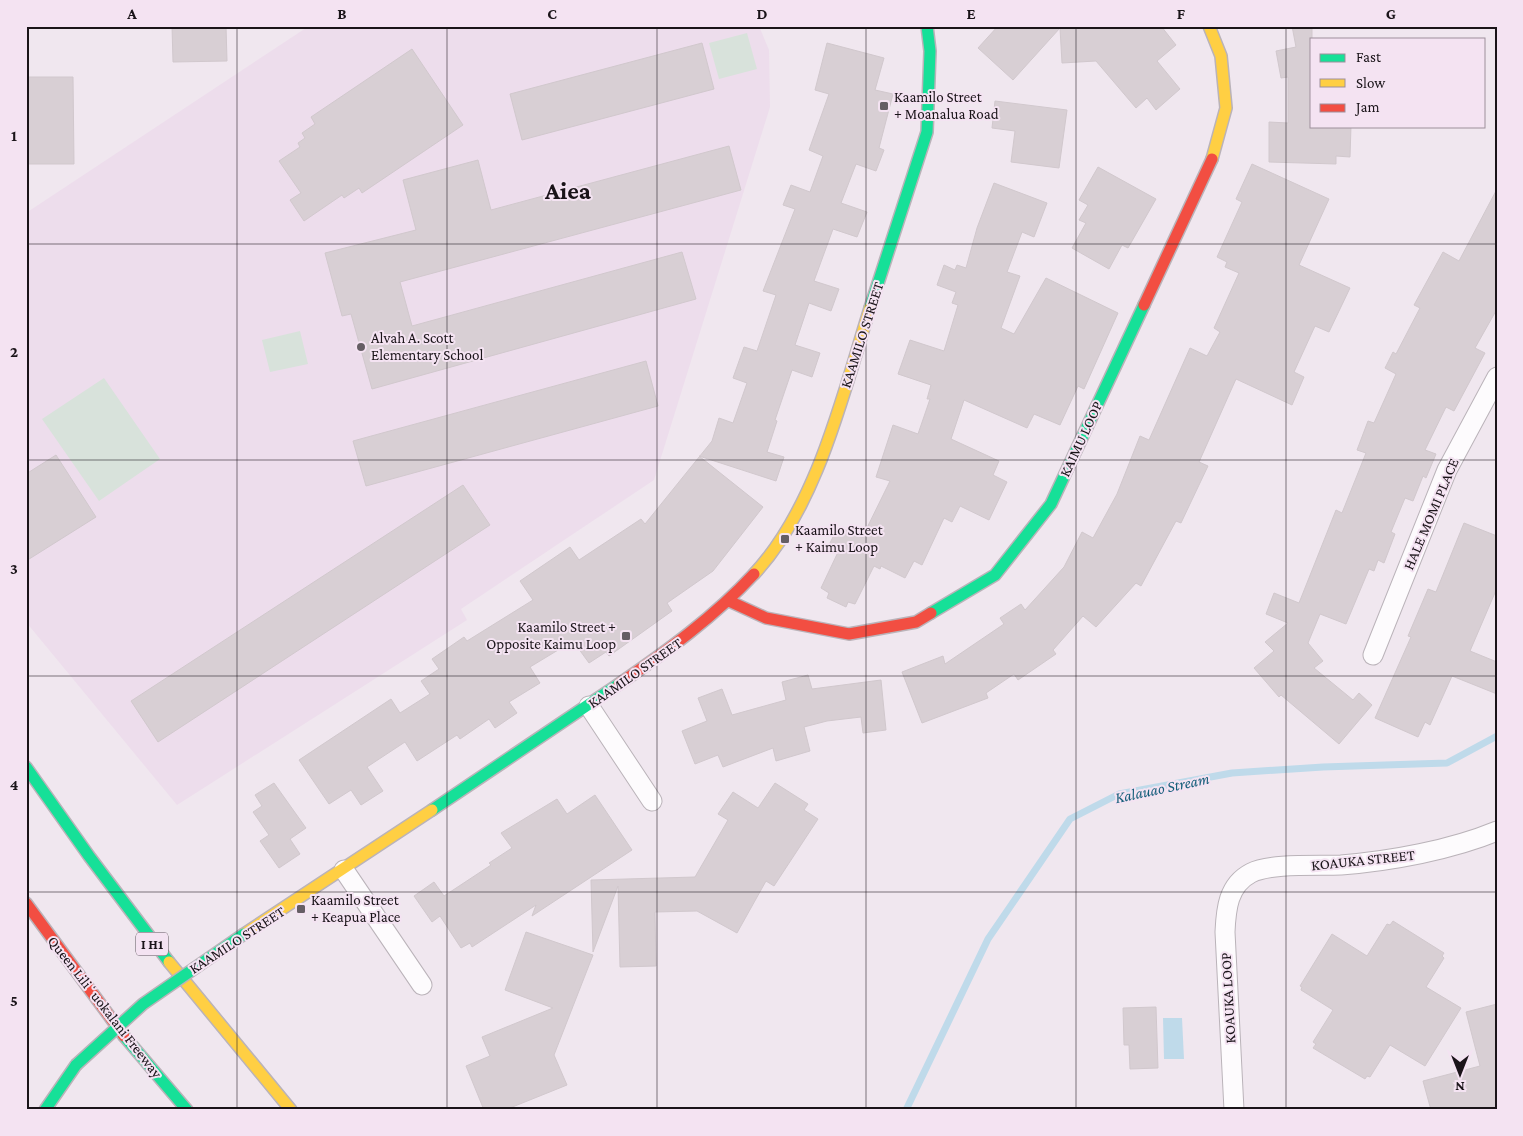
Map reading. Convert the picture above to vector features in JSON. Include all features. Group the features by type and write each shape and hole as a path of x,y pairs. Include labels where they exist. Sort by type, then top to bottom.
{"main road":[{"name":"KAAMILO STREET","path":"45,1110 76,1065 143,1004 244,934 344,870 668,651 729,601 762,566 793,519 820,464 927,132 930,51 927,26"},
{"name":"KAIMU LOOP","path":"729,601 766,618 849,634 916,622 995,574 1051,504 1214,154 1226,108 1221,56 1209,26"},
{"name":"I H1","path":"26,768 96,869 153,945 291,1110"},
{"name":"Queen Liliʻuokalani Freeway","path":"26,903 128,1042 187,1110"}],"street":[{"name":"HALE MOMI PLACE","path":"1373,655 1447,470 1497,377"},
{"path":"589,706 652,801"},
{"name":"KOAUKA STREET","path":"1233,888 1251,873 1276,867 1343,865 1421,854 1497,831"},
{"path":"344,870 422,985"},
{"name":"KOAUKA LOOP","path":"1233,888 1226,912 1225,932 1234,1110"}],"shaded area":[{"name":"Alvah A. Scott Elementary School","path":"309,26 759,26 769,50 770,107 654,480 461,609 467,620 177,805 26,622 26,213"},
{"path":"747,33 757,69 719,79 709,43"},
{"path":"300,331 308,364 270,372 262,340"},
{"path":"104,378 160,459 99,501 42,419"}],"water":[{"path":"1163,1018 1182,1018 1184,1059 1164,1059"}],"building":[{"path":"172,26 226,26 227,61 173,62"},
{"path":"998,26 1161,26 1176,45 1157,61 1180,89 1156,110 1147,98 1136,108 1096,61 1062,63 1060,28 1013,80 978,48"},
{"path":"1292,26 1312,26 1312,38 1310,38 1310,128 1351,128 1350,157 1336,156 1336,164 1269,162 1269,122 1288,123 1288,77 1281,78 1276,51 1296,47"},
{"path":"702,43 714,89 522,140 510,94"},
{"path":"827,43 884,58 875,90 893,94 879,148 884,150 876,171 856,164 841,203 867,212 857,237 833,229 814,281 839,289 831,311 809,303 795,345 820,353 812,377 792,370 775,420 777,421 767,452 784,457 776,481 700,456 712,441 719,418 733,423 747,383 733,378 744,347 757,351 776,295 763,291 795,209 783,205 791,185 810,192 823,156 809,150 829,94 815,90"},
{"path":"412,49 463,125 362,193 359,188 344,198 342,195 304,221 290,200 301,193 279,161 300,147 298,143 305,138 302,133 315,124 311,117"},
{"path":"26,77 73,77 74,164 26,164"},
{"path":"995,101 1067,110 1059,168 1011,162 1015,131 992,128"},
{"path":"729,146 741,190 400,282 412,326 682,252 696,299 372,389 351,314 342,316 325,253 416,230 403,180 478,160 491,210"},
{"path":"1252,164 1329,199 1299,265 1350,288 1329,332 1315,326 1294,372 1304,377 1292,405 1236,379 1199,462 1208,466 1181,523 1176,521 1141,586 1136,583 1096,627 1083,616 1053,650 1056,654 1018,680 1014,674 986,693 988,698 922,723 902,672 943,656 945,664 1004,624 1000,618 1021,604 1025,610 1064,567 1082,532 1093,538 1117,494 1140,436 1149,440 1190,348 1207,356 1220,332 1214,328 1239,273 1225,267 1227,262 1217,257 1242,202 1236,199"},
{"path":"1098,167 1156,199 1128,248 1122,245 1109,269 1072,248 1086,223 1079,220 1088,205 1079,200"},
{"path":"994,183 1047,203 1034,237 1022,232 1007,272 1020,276 1001,328 1014,334 1046,278 1118,313 1084,389 1078,386 1060,425 1034,414 1027,428 964,400 951,439 999,461 993,475 1007,482 989,520 960,506 952,522 944,518 922,565 914,561 905,578 881,566 880,569 874,566 855,604 848,602 846,607 827,598 829,593 821,588 839,550 829,545 837,529 843,532 844,529 862,538 890,481 876,477 893,425 918,434 930,399 927,399 931,385 898,374 910,340 944,351 958,305 952,303 956,292 937,285 944,265 955,270 957,265 966,268 977,228"},
{"path":"1497,189 1497,309 1475,348 1485,353 1454,411 1446,407 1425,450 1436,454 1426,478 1423,476 1413,501 1405,498 1391,532 1395,534 1384,563 1378,560 1374,571 1369,569 1346,624 1320,614 1308,643 1323,661 1314,668 1353,700 1359,693 1372,705 1339,744 1281,695 1279,697 1254,668 1274,651 1265,642 1288,623 1266,614 1274,593 1299,603 1336,510 1342,513 1366,453 1357,450 1368,421 1374,423 1396,374 1385,368 1393,352 1396,354 1420,308 1414,305 1443,252 1459,261"},
{"path":"646,361 658,406 366,486 353,441"},
{"path":"56,455 96,517 26,561 26,474"},
{"path":"700,456 763,507 713,571 667,603 672,611 609,656 606,652 589,663 573,641 530,667 540,683 509,702 517,713 495,728 489,719 460,739 457,735 417,761 405,742 367,767 383,791 361,805 351,790 329,804 299,760 391,699 400,713 430,694 421,681 439,669 432,659 464,637 467,641 533,600 520,581 570,547 579,560 641,519 645,524"},
{"path":"463,485 490,525 158,742 131,701"},
{"path":"1464,523 1497,536 1497,588 1470,651 1497,662 1497,694 1452,676 1430,725 1425,722 1418,737 1375,718 1411,637 1408,636 1428,589 1436,592"},
{"path":"808,675 812,689 881,680 886,730 863,733 861,717 827,721 804,727 810,751 776,761 773,748 723,767 718,755 695,764 682,731 707,721 698,698 722,689 732,715 786,700 782,682"},
{"path":"274,783 306,828 290,839 300,854 279,868 260,841 269,835 253,812 262,806 255,795"},
{"path":"775,783 808,804 804,810 818,819 774,886 766,881 737,933 697,911 655,912 656,966 620,967 618,886 593,952 591,880 695,877 728,820 718,814 733,792 758,808"},
{"path":"595,795 632,850 532,916 536,905 472,947 470,943 461,948 440,916 432,922 414,896 434,882 444,896 491,865 489,863 512,848 501,833 557,799 567,814"},
{"path":"1393,921 1444,953 1442,956 1444,958 1426,987 1461,1008 1425,1066 1390,1045 1370,1077 1367,1076 1365,1079 1313,1048 1316,1044 1313,1042 1333,1010 1301,990 1302,987 1300,986 1332,934 1367,956 1387,924 1390,925"},
{"path":"526,932 593,955 554,1055 567,1085 505,1110 484,1110 466,1066 490,1056 482,1037 553,1008 505,990"},
{"path":"1497,1004 1497,1110 1431,1110 1423,1081 1480,1066 1466,1012"},
{"path":"1156,1007 1158,1068 1130,1069 1129,1045 1124,1045 1123,1008"}],"waterway":[{"name":"Kalauao Stream","path":"906,1110 988,939 1070,819 1119,794 1232,773 1323,767 1447,763 1497,736"}],"traffic: fast":[{"path":"870,308 927,132 930,51 927,26"},
{"path":"931,613 995,575 1051,504 1144,305"},
{"path":"432,810 619,684"},
{"path":"26,767 89,856 169,962"},
{"path":"76,1065 143,1004 244,934"},
{"path":"124,1036 187,1110"},
{"path":"45,1110 76,1065"}],"traffic: slow":[{"path":"1209,26 1221,56 1226,108 1212,159"},
{"path":"754,574 776,547 795,516 811,483 826,448 870,308"},
{"path":"244,934 432,810"},
{"path":"169,962 291,1110"}],"traffic: jam":[{"path":"1144,305 1212,159"},
{"path":"619,684 690,633 723,605 754,574"},
{"path":"729,601 766,618 849,634 916,622 931,613"},
{"path":"26,903 124,1036"}],"place":[{"name":"Kaamilo Street + Moanalua Road","path":"884,106"},
{"name":"Alvah A. Scott Elementary School","path":"361,347"},
{"name":"Kaamilo Street + Kaimu Loop","path":"785,539"},
{"name":"Kaamilo Street + Opposite Kaimu Loop","path":"626,636"},
{"name":"Kaamilo Street + Keapua Place","path":"301,909"}],"district":[{"name":"Aiea","path":"568,190"}]}
